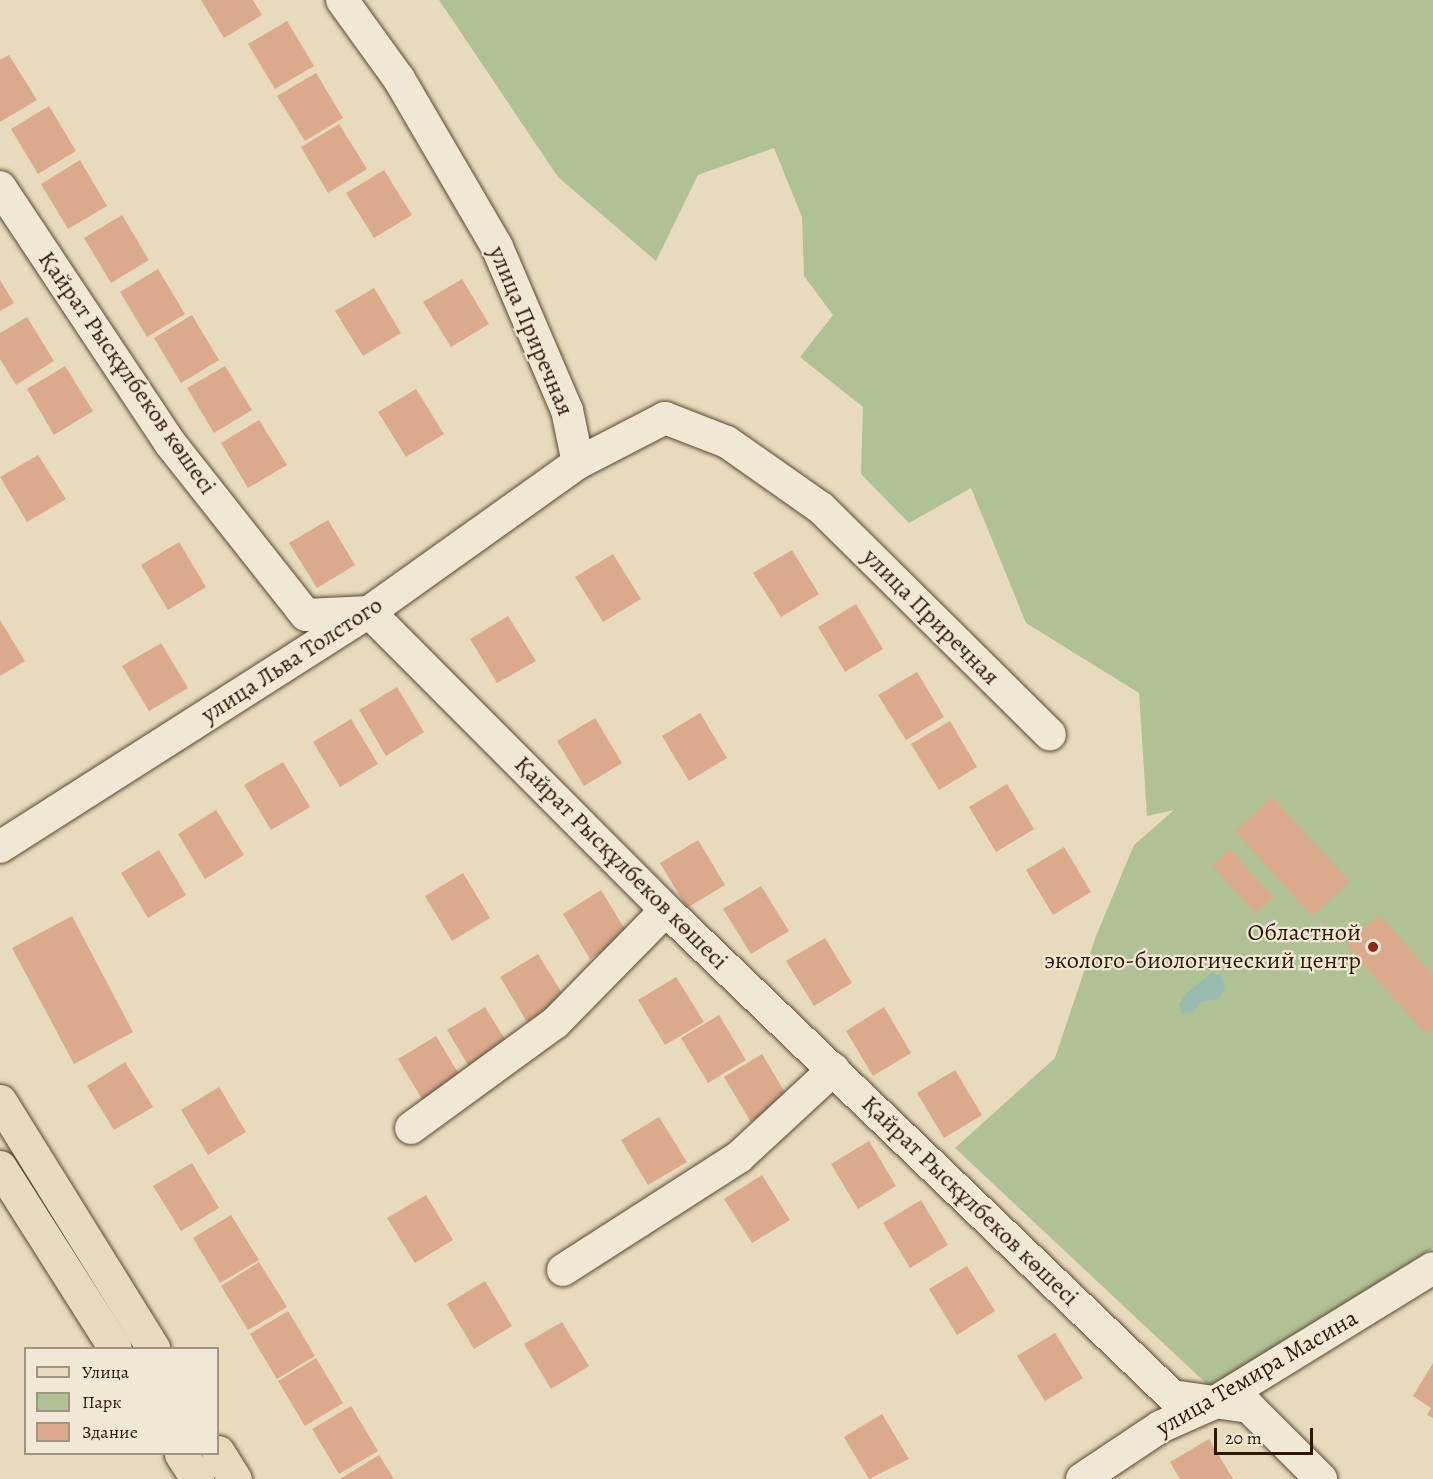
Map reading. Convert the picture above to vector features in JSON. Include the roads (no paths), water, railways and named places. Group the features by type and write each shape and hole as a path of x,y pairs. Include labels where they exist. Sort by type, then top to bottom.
{"main road":[{"path":"0,1101 152,1347"},
{"path":"0,1167 114,1347"},
{"path":"219,1454 235,1479"},
{"path":"182,1455 197,1479"}],"street":[{"name":"улица Приречная","path":"342,0 399,79 497,247 567,410 578,464 665,418 727,442 821,508 1050,735"},
{"name":"Қайрат Рысқұлбеков көшесі","path":"0,187 170,443 306,615 369,612 666,910 1172,1396 1212,1404 1249,1407 1321,1479"},
{"name":"улица Льва Толстого","path":"0,847 369,612 578,464"},
{"path":"411,1128 555,1023 666,910"},
{"path":"563,1270 739,1157 834,1069"},
{"name":"улица Темира Масина","path":"1082,1479 1160,1427 1212,1404 1433,1268"}],"water":[{"path":"1212,972 1221,976 1225,987 1219,999 1202,1001 1193,1012 1182,1014 1179,1004 1187,993"}],"place":[{"name":"Областной эколого-биологический центр","path":"1373,947"}]}
